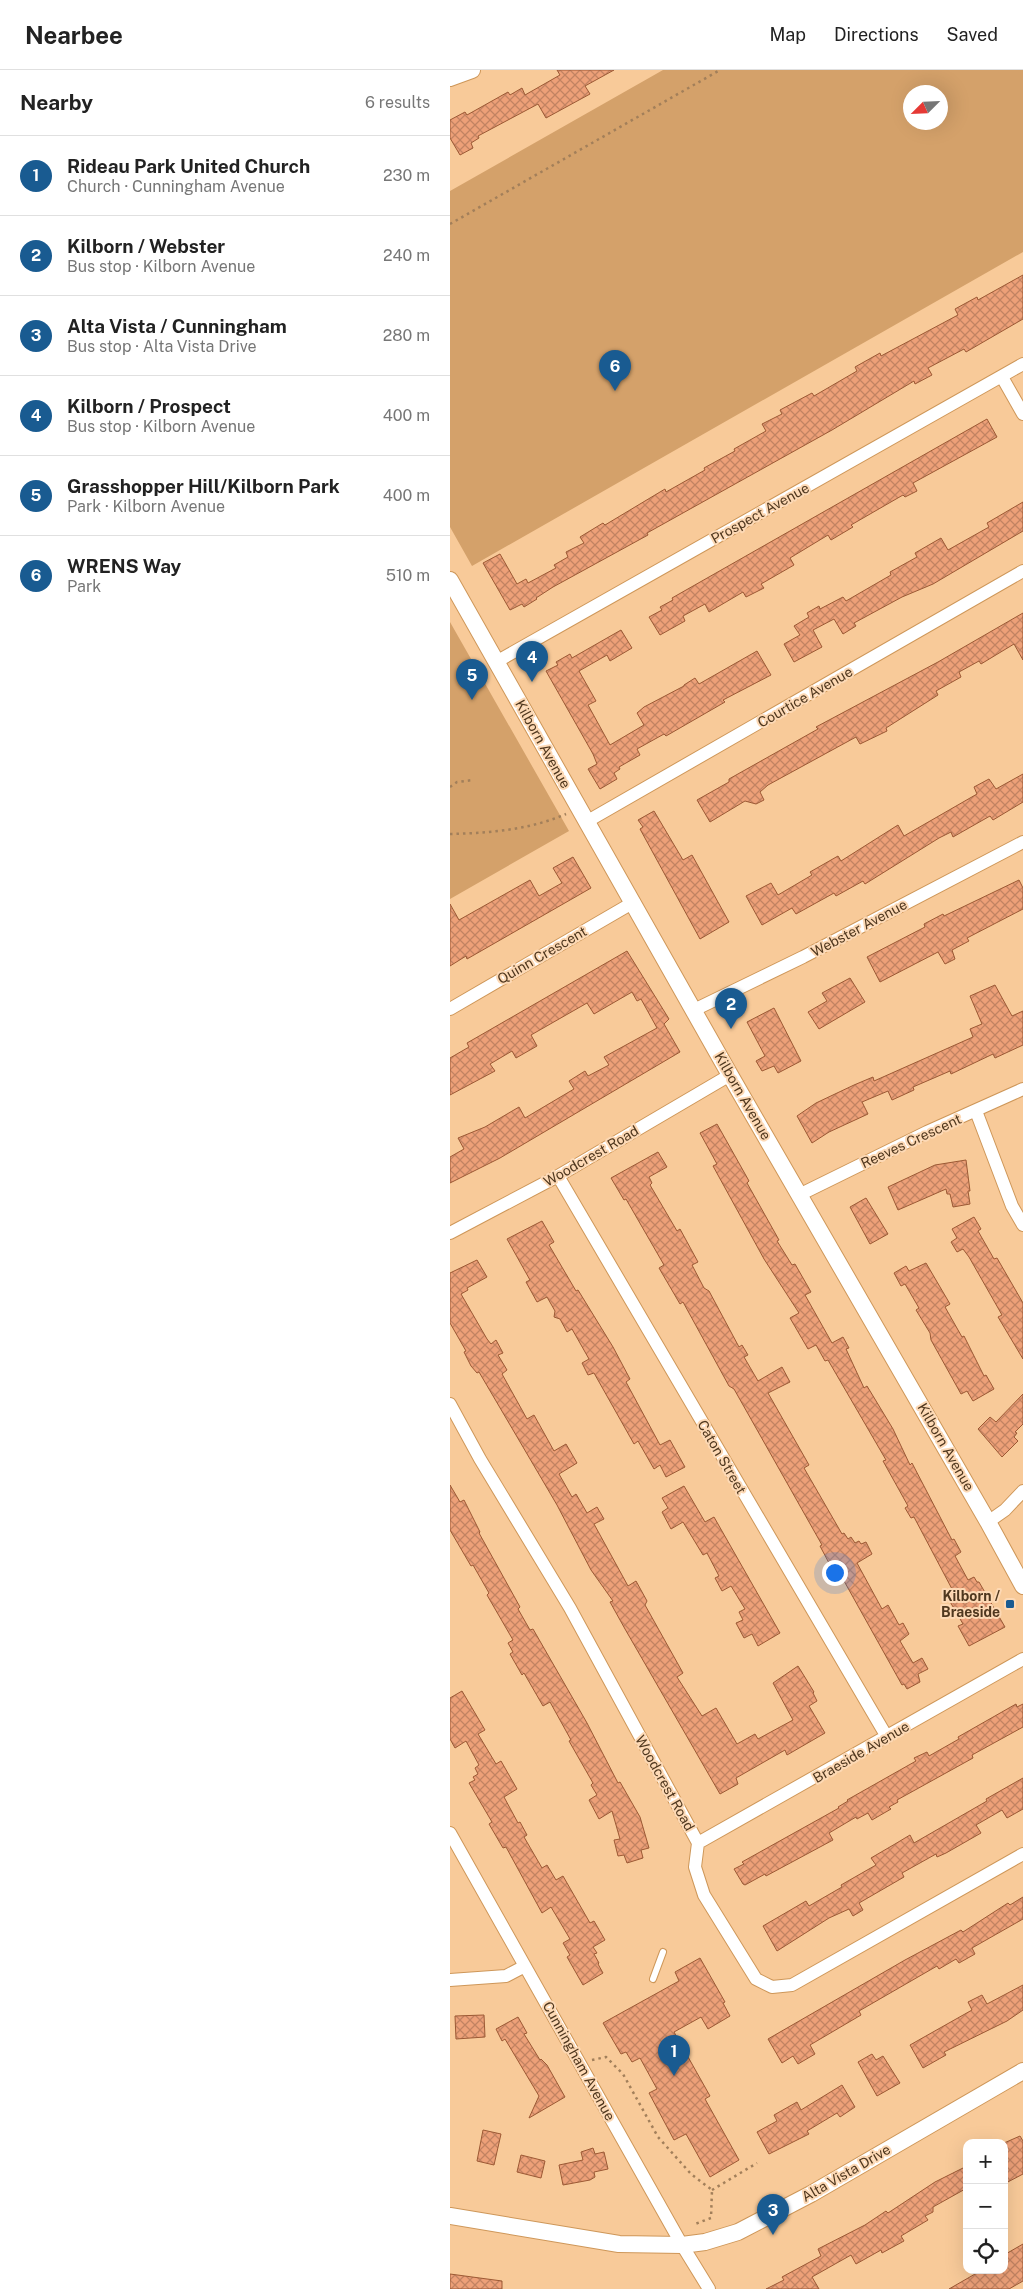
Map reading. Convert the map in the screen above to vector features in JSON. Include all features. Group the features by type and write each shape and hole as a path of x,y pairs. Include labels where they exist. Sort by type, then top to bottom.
{"street":[{"path":"450,78 472,70"},
{"name":"Prospect Avenue","path":"496,662 1023,364"},
{"path":"1002,377 1023,414"},
{"name":"Courtice Avenue","path":"582,815 1023,571"},
{"name":"Kilborn Avenue","path":"450,580 582,815 634,902 730,1075 801,1194 1023,1586"},
{"name":"Webster Avenue","path":"694,1010 803,957 1023,842"},
{"name":"Quinn Crescent","path":"450,1008 634,902"},
{"name":"Woodcrest Road","path":"450,1233 558,1176 730,1075"},
{"name":"Reeves Crescent","path":"801,1194 918,1136 1023,1089"},
{"path":"976,1111 1012,1206 1023,1225"},
{"name":"Caton Street","path":"558,1176 887,1737"},
{"name":"Woodcrest Road","path":"450,1404 480,1459 570,1608 698,1843 695,1867 704,1895 756,1979 772,1987 792,1985 1023,1854"},
{"path":"988,1522 1005,1510 1023,1491"},
{"name":"Braeside Avenue","path":"698,1843 1023,1659"},
{"name":"Cunningham Avenue","path":"450,1832 682,2245 709,2289"},
{"path":"450,1980 506,1976 525,1966"},
{"name":"Alta Vista Drive","path":"450,2216 620,2244 682,2245 705,2242 738,2232 811,2194 1023,2071"}],"lane":[{"path":"653,1979 663,1952"}],"path":[{"path":"450,224 720,70"},
{"path":"450,787 457,782 473,780"},
{"path":"450,834 487,833 533,826 582,815"},
{"path":"580,2062 606,2057 623,2074 658,2136 691,2174 712,2190"},
{"path":"712,2190 757,2163"},
{"path":"695,2224 711,2218 712,2190"}],"shaded area":[{"path":"663,70 1023,70 1023,252 472,566 450,527 450,191"},
{"path":"450,622 569,831 450,899"}],"building":[{"path":"557,70 614,70 585,86 590,94 546,118 538,104 478,136 479,138 471,143 473,148 460,155 450,138 450,120 465,112 467,115 508,92 510,95 522,88 525,95 560,75"},
{"path":"1023,275 1023,319 966,352 964,349 928,368 932,375 915,384 914,381 832,430 647,533 648,535 553,587 524,607 522,604 510,610 483,563 500,554 517,584 526,579 528,583 556,568 554,565 568,557 566,552 584,543 580,537 603,523 605,525 665,489 666,492 705,470 704,468 766,431 762,424 782,414 780,410 812,393 814,396 857,371 855,367 880,353 881,356 958,315 955,309 977,297 978,300"},
{"path":"987,419 997,437 913,483 917,491 905,497 903,495 851,525 853,527 831,540 828,535 790,558 794,565 761,584 764,588 746,597 743,592 709,612 705,604 683,616 685,621 660,635 649,617 662,610 660,607 673,600 672,598"},
{"path":"1023,502 1023,531 933,584 902,597 854,623 856,626 843,634 834,619 813,630 822,647 794,662 784,644 800,635 794,626 809,617 807,613 819,606 820,609 843,597 846,601 891,575 890,572 917,557 915,553 941,538 948,550 989,527 987,523"},
{"path":"1023,613 1023,660 1014,644 981,664 979,661 959,672 961,677 936,691 938,695 886,728 887,731 860,744 856,737 768,785 760,792 764,800 756,804 745,801 710,822 697,800 729,782 729,779 818,729 816,727 938,662"},
{"path":"621,630 632,648 610,661 607,655 579,671 596,701 588,705 610,745 644,725 637,713 644,707 684,686 695,678 699,684 757,651 771,675 723,700 725,702 666,736 664,734 637,749 640,755 619,767 620,769 614,773 617,779 600,789 588,769 597,764 593,754 546,671 558,665 556,662 570,654 572,658"},
{"path":"1023,774 1023,802 993,820 990,816 953,837 951,832 939,838 865,884 863,881 836,896 834,893 796,914 792,908 762,925 746,896 771,883 778,895 812,875 810,872 838,856 841,861 898,825 904,836 977,794 974,787 989,779 996,789"},
{"path":"654,811 683,860 692,855 729,922 700,939 640,829 643,827 638,820"},
{"path":"573,857 591,888 467,959 466,956 450,966 450,904 459,920 530,880 539,896 562,883 553,868"},
{"path":"1019,880 1023,888 1023,909 967,938 969,941 952,950 955,959 945,964 938,952 880,982 867,957 925,927 924,924 943,914 944,916"},
{"path":"627,951 669,1019 664,1024 680,1052 500,1158 450,1183 450,1157 464,1149 458,1138 485,1127 519,1107 525,1118 574,1089 569,1081 585,1071 588,1076 609,1065 604,1057 657,1028 641,999 637,1001 632,992 594,1014 587,1003 531,1035 537,1046 516,1058 512,1051 490,1064 495,1071 450,1095 450,1058 469,1047 467,1043"},
{"path":"850,978 865,1002 819,1029 808,1012 827,1001 822,993"},
{"path":"995,985 1012,1016 1023,1011 1023,1045 995,1058 993,1054 951,1074 950,1071 913,1087 914,1090 892,1100 888,1091 862,1102 868,1114 829,1132 812,1143 797,1116 816,1103 854,1085 873,1077 874,1081 973,1037 970,1029 982,1024 970,996"},
{"path":"774,1008 801,1061 778,1073 774,1066 762,1071 756,1061 765,1056 747,1022"},
{"path":"717,1124 749,1181 747,1183 779,1240 777,1241 792,1265 795,1264 811,1292 805,1295 832,1343 843,1337 849,1348 846,1349 864,1388 867,1386 893,1429 910,1465 912,1463 952,1540 954,1539 961,1552 955,1556 968,1580 974,1577 979,1582 1005,1627 969,1646 958,1626 963,1624 945,1593 952,1589 914,1517 911,1518 905,1508 908,1506 883,1461 886,1460 828,1360 825,1361 816,1345 808,1349 790,1318 799,1313 764,1259 713,1166 717,1164 700,1133"},
{"path":"658,1152 667,1167 649,1177 652,1183 650,1185 677,1231 680,1229 698,1262 692,1265 704,1288 709,1291 739,1347 742,1345 748,1355 744,1357 758,1381 782,1367 790,1382 768,1393 809,1465 804,1468 842,1534 844,1533 848,1539 851,1537 855,1543 859,1541 861,1544 866,1542 872,1554 857,1563 882,1609 888,1605 899,1625 903,1623 909,1634 900,1641 913,1663 922,1658 928,1669 918,1674 920,1682 907,1689 904,1684 902,1685 834,1563 830,1565 820,1546 822,1545 734,1389 729,1386 683,1302 680,1304 659,1268 664,1265 626,1199 624,1200 611,1178"},
{"path":"966,1160 970,1204 953,1207 950,1194 947,1194 946,1189 898,1210 888,1187 935,1165"},
{"path":"866,1198 888,1234 870,1244 850,1207"},
{"path":"974,1217 981,1229 978,1231 994,1259 997,1258 1023,1303 1023,1359 998,1317 1002,1315 969,1257 963,1249 957,1252 951,1242 957,1238 952,1229"},
{"path":"542,1221 554,1242 549,1245 576,1291 578,1290 613,1347 630,1379 626,1382 660,1445 670,1440 685,1467 666,1477 660,1465 654,1469 638,1441 634,1444 594,1373 588,1375 582,1363 589,1359 572,1329 567,1332 560,1319 554,1317 555,1311 547,1297 537,1302 526,1282 530,1280 507,1239"},
{"path":"477,1260 487,1277 467,1288 468,1290 461,1294 487,1339 491,1344 496,1340 503,1353 498,1355 507,1370 502,1374 527,1419 534,1415 554,1451 566,1444 577,1463 559,1474 572,1497 576,1494 587,1513 597,1507 604,1519 594,1524 628,1586 636,1581 647,1601 645,1605 683,1673 677,1677 702,1716 716,1708 737,1744 755,1734 758,1739 793,1720 773,1683 798,1666 814,1692 817,1701 809,1706 825,1733 787,1755 785,1750 736,1778 738,1784 720,1794 610,1602 613,1601 591,1570 557,1505 479,1372 477,1373 471,1366 464,1352 466,1351 450,1323 450,1273"},
{"path":"926,1263 950,1304 945,1307 962,1337 964,1336 984,1376 986,1375 994,1389 973,1401 967,1391 961,1394 916,1310 919,1308 905,1284 901,1286 894,1273 906,1266 909,1271"},
{"path":"1023,1394 1023,1424 1015,1432 1017,1433 1014,1437 1018,1441 1002,1457 978,1429 990,1417 996,1422"},
{"path":"450,1485 460,1502 464,1500 479,1533 520,1607 518,1609 530,1630 533,1629 587,1723 618,1783 620,1782 640,1817 649,1848 641,1850 643,1858 627,1863 624,1855 618,1856 614,1840 620,1839 612,1811 599,1819 589,1800 597,1795 591,1785 593,1783 569,1741 571,1740 550,1702 543,1706 524,1673 522,1675 510,1654 513,1652 508,1643 513,1640 487,1595 489,1593 473,1565 471,1566 450,1530"},
{"path":"684,1486 705,1522 714,1517 780,1633 758,1646 752,1634 744,1638 736,1623 743,1620 739,1612 745,1609 731,1586 722,1591 715,1578 719,1576 707,1553 703,1555 683,1522 671,1529 662,1512 668,1508 662,1498"},
{"path":"462,1691 485,1730 478,1734 496,1764 501,1761 517,1789 504,1797 527,1835 524,1837 542,1868 547,1865 556,1880 563,1876 590,1923 594,1921 605,1940 593,1947 597,1953 594,1954 603,1973 583,1985 567,1957 570,1955 563,1943 570,1939 551,1907 542,1913 506,1847 503,1848 489,1824 492,1822 469,1783 475,1780 473,1777 478,1774 475,1768 479,1765 466,1741 455,1748 450,1739 450,1698"},
{"path":"1016,1704 1017,1707 1023,1704 1023,1727 972,1755 973,1758 897,1800 898,1802 889,1807 891,1809 872,1820 868,1813 857,1819 856,1817 829,1833 833,1840 766,1876 765,1874 745,1885 743,1884 734,1869 744,1864 742,1862 839,1808 847,1800 916,1761 914,1758 927,1752 929,1756"},
{"path":"1023,1778 1023,1809 1007,1818 1002,1810 976,1825 981,1833 946,1853 937,1857 936,1854 902,1873 904,1877 859,1903 863,1910 853,1916 849,1909 829,1918 777,1951 763,1926 806,1901 809,1906 842,1887 841,1885 876,1865 871,1858 910,1835 914,1843"},
{"path":"1023,1897 1023,1919 972,1948 975,1954 959,1963 956,1959 939,1969 937,1966 859,2011 861,2015 810,2045 815,2054 798,2064 793,2056 782,2063 768,2039 905,1960 961,1930 963,1932 1008,1903 1010,1905"},
{"path":"700,1958 725,2002 723,2003 730,2016 708,2029 701,2017 674,2032 710,2096 705,2099 739,2160 710,2177 686,2134 674,2140 649,2093 657,2089 640,2058 632,2062 626,2052 621,2054 603,2023 679,1981 675,1972"},
{"path":"1023,1985 1023,2010 1007,2021 944,2052 946,2055 923,2068 910,2045 972,2010 968,2002 982,1995 987,2004"},
{"path":"484,2015 485,2037 456,2039 455,2016"},
{"path":"518,2017 527,2033 524,2034 540,2060 547,2065 565,2097 529,2118 539,2096 505,2039 502,2041 496,2029"},
{"path":"872,2054 876,2060 883,2056 900,2083 877,2096 858,2062"},
{"path":"842,2085 855,2107 840,2117 837,2113 807,2131 809,2134 769,2154 757,2132 777,2121 774,2115 797,2102 801,2110"},
{"path":"483,2130 501,2134 494,2165 477,2161"},
{"path":"1020,2136 1023,2141 1023,2174 1008,2182 1008,2141"},
{"path":"593,2148 595,2154 604,2152 608,2169 594,2172 595,2177 590,2180 563,2185 559,2165 583,2160 581,2152"},
{"path":"521,2155 545,2161 541,2178 517,2172"},
{"path":"963,2168 963,2190 933,2207 933,2212 925,2216 928,2220 901,2236 904,2241 882,2253 881,2250 856,2264 851,2255 812,2277 819,2289 766,2289 784,2280 782,2277 821,2256 818,2249 865,2225 886,2211 888,2213 935,2182"},
{"path":"1023,2244 1023,2281 1009,2289 949,2289 975,2274 1008,2274 1008,2253"},
{"path":"450,2274 502,2281 502,2289 450,2289"}],"place":[{"name":"WRENS Way","path":"615,391"},
{"name":"Kilborn / Prospect","path":"532,682"},
{"name":"Grasshopper Hill/Kilborn Park","path":"472,700"},
{"name":"Kilborn / Webster","path":"731,1029"},
{"name":"Kilborn / Braeside","path":"1010,1604"},
{"name":"Rideau Park United Church","path":"674,2076"},
{"name":"Alta Vista / Cunningham","path":"773,2235"}]}
